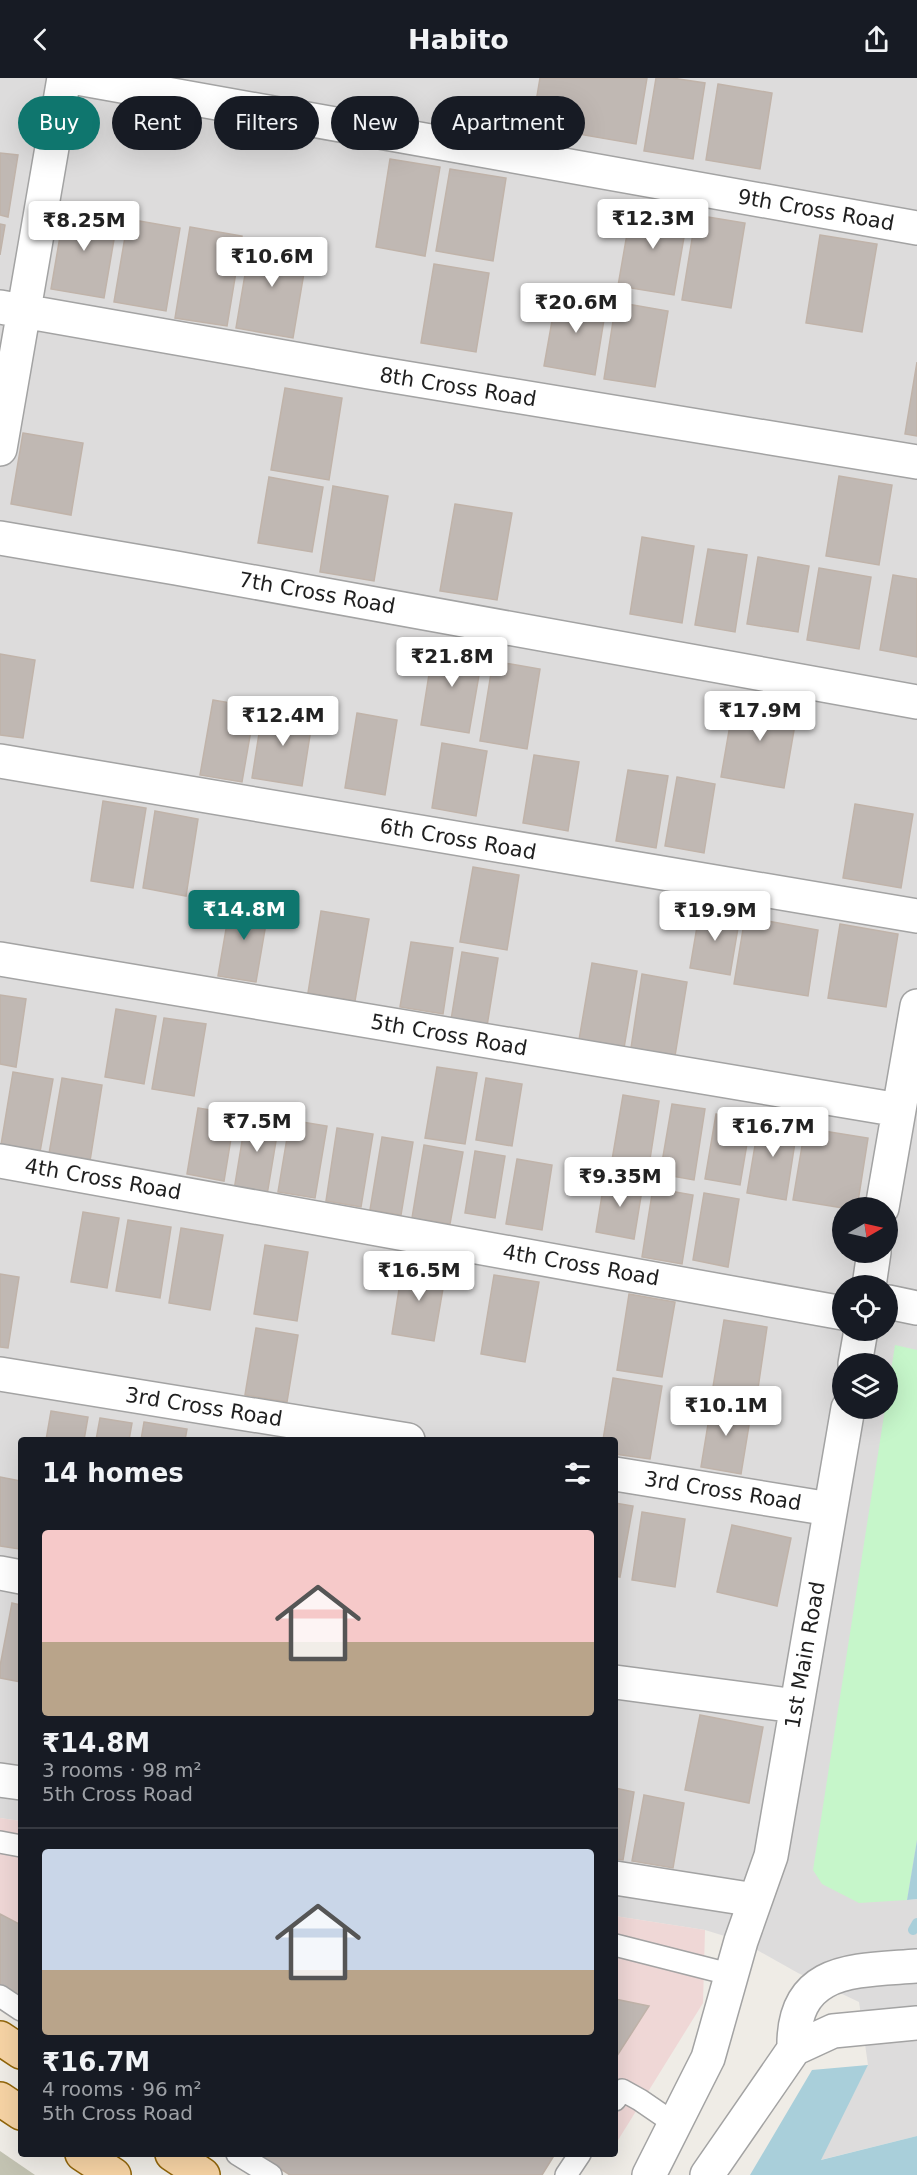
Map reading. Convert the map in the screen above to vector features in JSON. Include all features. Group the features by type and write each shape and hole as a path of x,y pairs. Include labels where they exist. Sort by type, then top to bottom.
{"main road":[{"path":"0,2038 18,2050"},
{"path":"0,2099 18,2111"},
{"path":"87,2157 114,2175"},
{"path":"176,2157 203,2175"}],"street":[{"path":"0,449 12,310 64,78"},
{"name":"9th Cross Road","path":"77,78 917,228"},
{"name":"8th Cross Road","path":"12,310 369,372 917,462"},
{"name":"7th Cross Road","path":"0,538 917,702"},
{"name":"6th Cross Road","path":"0,761 917,916"},
{"name":"5th Cross Road","path":"0,959 899,1110"},
{"path":"884,1197 917,1006"},
{"name":"4th Cross Road","path":"0,1161 832,1311"},
{"path":"898,1304 917,1308"},
{"name":"3rd Cross Road","path":"0,1374 389,1437"},
{"name":"1st Main Road","path":"649,2175 708,2058 755,1900 771,1856 846,1419"},
{"name":"3rd Cross Road","path":"618,1474 830,1509"},
{"path":"0,1573 18,1576"},
{"path":"618,1682 796,1707"},
{"path":"0,1780 18,1783"},
{"path":"618,1878 755,1900"},
{"path":"794,2049 794,2032 798,2015 805,2000 817,1986 832,1977 849,1972 917,1966"},
{"path":"707,2175 794,2049 834,2031 917,2023"}],"lane":[{"path":"0,1842 18,1845"},
{"path":"618,1946 733,1975"},
{"path":"0,1996 18,2008"},
{"path":"618,2096 622,2090 675,2124"},
{"path":"242,2157 271,2175"},
{"path":"566,2175 578,2157"}],"shaded area":[{"path":"0,78 917,78 917,1840 907,1900 917,1899 917,2136 820,2160 868,2065 859,2002 798,1973 741,1941 705,1930 618,1916 618,1437 18,1437 18,1821 0,1818"},
{"path":"0,1818 18,1821 18,2018 0,2006"},
{"path":"618,1916 705,1930 703,2003 618,2140"},
{"path":"0,2151 35,2175 0,2175"}],"green space":[{"path":"895,1345 917,1350 917,1840 907,1900 859,1903 822,1884 813,1870 883,1419 898,1419 898,1353 894,1353"}],"water":[{"path":"917,1840 917,1899 907,1900"},
{"path":"868,2065 821,2160 917,2136 917,2175 750,2175 812,2070"}],"building":[{"path":"540,78 647,78 636,144 585,135 585,96 537,96"},
{"path":"656,78 705,83 693,159 644,151"},
{"path":"718,84 772,93 760,169 706,160"},
{"path":"0,153 18,155 8,217 0,215"},
{"path":"390,159 440,167 425,256 376,247"},
{"path":"450,169 506,178 493,261 436,251"},
{"path":"632,205 688,214 674,295 618,286"},
{"path":"65,207 118,216 104,298 51,289"},
{"path":"696,215 745,223 731,308 682,300"},
{"path":"128,219 180,228 166,311 114,302"},
{"path":"0,224 5,225 0,255"},
{"path":"190,227 242,236 227,326 175,318"},
{"path":"820,235 877,244 862,332 806,323"},
{"path":"251,239 308,249 293,338 236,328"},
{"path":"434,264 489,273 476,352 421,343"},
{"path":"557,293 607,301 595,375 544,366"},
{"path":"616,302 668,311 655,387 604,379"},
{"path":"917,362 917,436 905,434"},
{"path":"285,388 342,398 329,480 271,470"},
{"path":"23,433 83,443 71,515 11,504"},
{"path":"839,476 892,485 879,565 826,556"},
{"path":"269,477 323,487 312,552 258,543"},
{"path":"333,486 388,496 374,581 320,572"},
{"path":"455,504 512,513 497,600 440,591"},
{"path":"642,537 694,546 682,623 630,614"},
{"path":"708,549 747,555 735,632 695,625"},
{"path":"758,557 809,566 798,632 747,624"},
{"path":"819,568 871,577 859,649 807,640"},
{"path":"893,575 917,579 917,657 880,650"},
{"path":"434,643 483,652 469,733 421,725"},
{"path":"0,654 35,660 23,738 0,735"},
{"path":"493,661 540,669 527,749 480,741"},
{"path":"735,696 798,707 784,788 721,777"},
{"path":"213,700 255,707 242,782 200,775"},
{"path":"263,708 313,716 302,786 252,778"},
{"path":"357,713 397,720 385,795 345,788"},
{"path":"442,743 487,751 476,816 432,808"},
{"path":"534,755 579,762 568,831 523,823"},
{"path":"628,770 668,776 656,848 616,841"},
{"path":"677,777 715,784 704,853 665,846"},
{"path":"103,801 146,808 133,888 91,881"},
{"path":"855,804 913,814 901,888 843,878"},
{"path":"155,811 198,819 186,896 143,888"},
{"path":"473,867 519,875 507,950 460,942"},
{"path":"231,900 269,906 256,982 218,976"},
{"path":"700,909 740,916 730,975 690,968"},
{"path":"321,911 369,919 355,1001 308,993"},
{"path":"745,917 818,930 808,996 734,984"},
{"path":"840,924 898,934 886,1007 828,998"},
{"path":"411,942 453,948 443,1014 400,1007"},
{"path":"462,952 498,958 487,1026 451,1020"},
{"path":"592,963 637,971 624,1048 579,1040"},
{"path":"642,974 687,982 674,1062 630,1055"},
{"path":"0,995 26,999 16,1067 0,1064"},
{"path":"116,1009 156,1016 144,1084 105,1077"},
{"path":"164,1018 206,1024 194,1096 152,1089"},
{"path":"437,1067 477,1073 465,1144 425,1138"},
{"path":"13,1072 53,1079 40,1152 1,1145"},
{"path":"62,1078 102,1085 90,1161 49,1154"},
{"path":"486,1078 522,1084 512,1146 476,1140"},
{"path":"623,1095 659,1101 648,1172 611,1166"},
{"path":"672,1104 705,1109 694,1180 660,1174"},
{"path":"198,1108 235,1114 224,1181 187,1174"},
{"path":"247,1111 280,1117 267,1195 234,1190"},
{"path":"716,1114 751,1120 740,1185 705,1179"},
{"path":"760,1116 798,1123 786,1200 747,1193"},
{"path":"290,1120 327,1126 315,1198 278,1192"},
{"path":"337,1128 373,1134 361,1207 326,1201"},
{"path":"805,1128 868,1138 859,1197 832,1197 832,1206 793,1200"},
{"path":"382,1137 413,1142 401,1215 370,1210"},
{"path":"424,1145 463,1152 450,1224 412,1218"},
{"path":"475,1151 505,1156 495,1218 465,1213"},
{"path":"517,1159 552,1165 542,1230 506,1224"},
{"path":"605,1177 643,1184 634,1239 596,1232"},
{"path":"653,1188 693,1195 682,1264 642,1257"},
{"path":"704,1193 739,1199 728,1267 693,1260"},
{"path":"83,1212 119,1218 107,1288 71,1282"},
{"path":"128,1220 171,1227 160,1298 116,1291"},
{"path":"181,1228 223,1235 210,1310 169,1303"},
{"path":"265,1245 308,1252 297,1321 254,1314"},
{"path":"403,1264 446,1271 434,1341 392,1334"},
{"path":"0,1274 19,1277 8,1348 0,1347"},
{"path":"494,1275 539,1282 525,1362 481,1354"},
{"path":"629,1294 675,1302 662,1377 617,1370"},
{"path":"724,1320 767,1327 757,1395 713,1387"},
{"path":"256,1328 298,1335 287,1402 245,1395"},
{"path":"613,1378 662,1386 650,1459 618,1454 618,1437 603,1437"},
{"path":"712,1400 752,1407 741,1474 701,1467"},
{"path":"51,1411 88,1417 85,1437 47,1437"},
{"path":"100,1418 132,1423 130,1437 97,1437"},
{"path":"144,1422 187,1429 186,1437 142,1437"},
{"path":"0,1477 18,1480 18,1549 0,1546"},
{"path":"618,1504 633,1506 620,1577 618,1577"},
{"path":"642,1512 685,1519 675,1587 632,1580"},
{"path":"732,1525 791,1538 777,1606 717,1592"},
{"path":"12,1603 18,1604 18,1681 0,1678 0,1666"},
{"path":"700,1715 763,1727 749,1803 685,1790"},
{"path":"618,1789 634,1792 623,1860 618,1859"},
{"path":"644,1795 684,1803 673,1868 632,1861"},
{"path":"0,1914 18,1923 18,1999 0,1987"},
{"path":"618,2000 649,2006 618,2054"},
{"path":"262,2157 553,2157 542,2175 290,2175"}],"waterway":[{"path":"913,1930 917,1923"}]}
